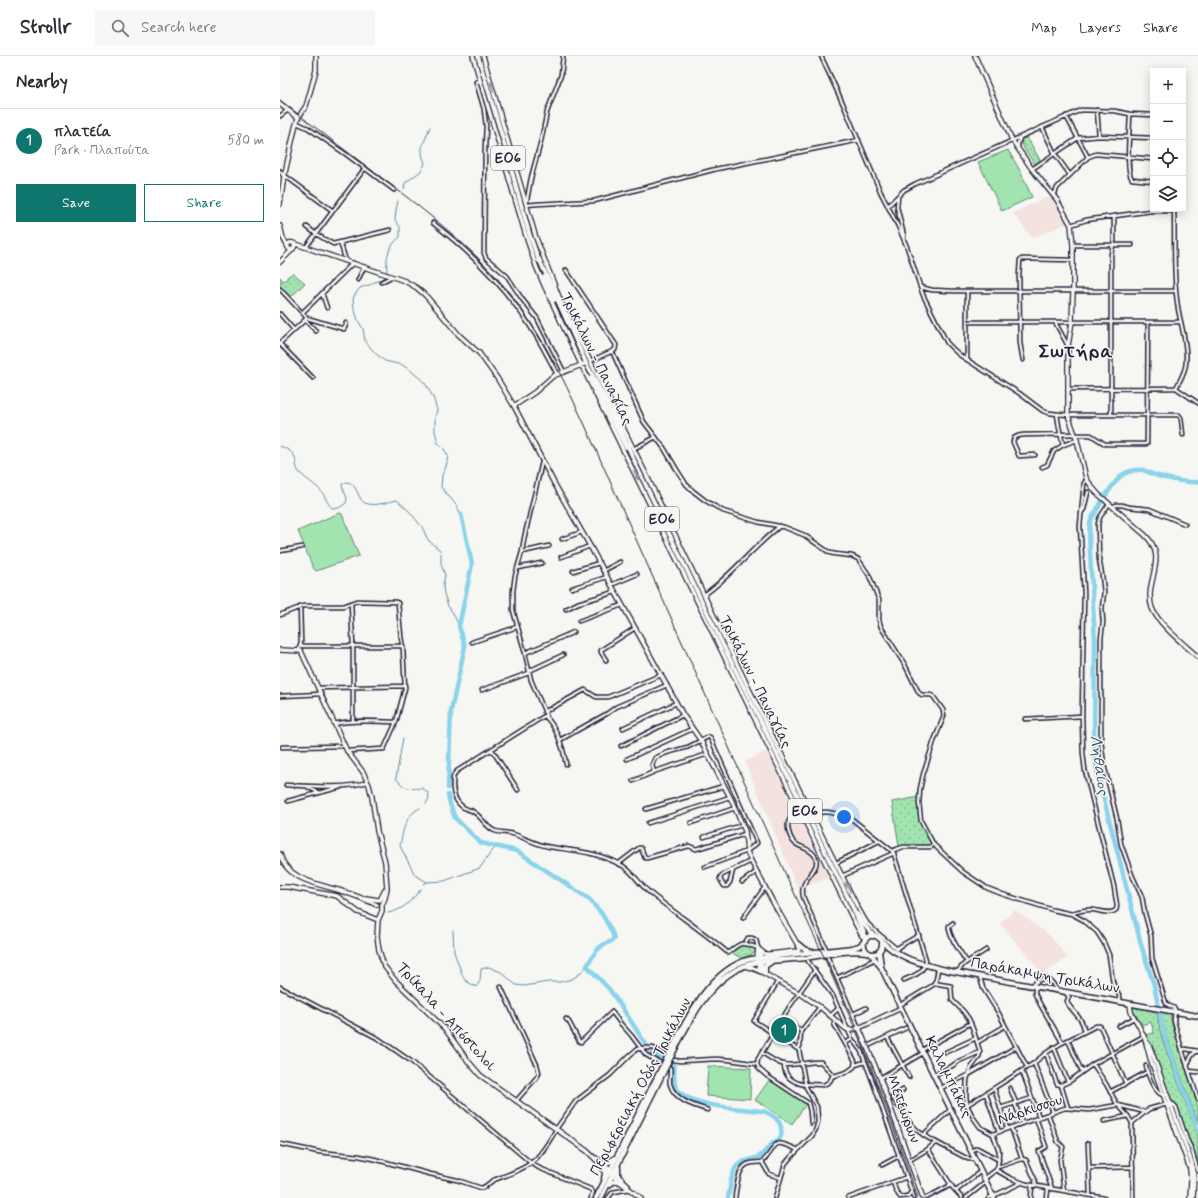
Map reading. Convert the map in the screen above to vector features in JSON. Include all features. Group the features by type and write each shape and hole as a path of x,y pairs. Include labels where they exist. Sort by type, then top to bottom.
{"main road":[{"name":"Τρικάλων - Παναγίας","path":"478,56 530,236 549,288 622,441 637,467 687,570 702,596 748,691 758,716 852,906 862,929 864,940"},
{"path":"684,575 687,570"},
{"path":"694,596 702,596"},
{"path":"758,716 760,711"},
{"name":"Τρικάλων - Παναγίας","path":"852,906 874,936"},
{"path":"864,940 869,936 874,936"},
{"name":"ΕΟ6","path":"874,936 879,938 882,942"},
{"name":"Περιφερειακή Οδός Τρικάλων","path":"596,1198 601,1195 689,1015 711,985 737,964 758,957 815,953 856,947 862,944 864,940"},
{"name":"ΕΟ6","path":"864,940 864,948 869,953 876,954 880,951"},
{"path":"880,951 882,942"},
{"name":"Παράκαμψη Τρικάλων","path":"882,942 894,950 923,964 938,969 1198,1016"},
{"path":"798,944 806,950 815,953"},
{"name":"Παράκαμψη Τρικάλων","path":"880,951 884,949 894,950"},
{"name":"Καλαμπάκας","path":"880,951 881,967"},
{"name":"Περιφερειακή Οδός Τρικάλων","path":"758,957 772,962 845,952 869,953"},
{"name":"Καλαμπάκας","path":"869,953 881,967 992,1197"},
{"name":"Περιφερειακή Οδός Τρικάλων","path":"672,1052 691,1017 708,994 734,971 745,966 758,957"},
{"path":"766,974 765,967 772,962"},
{"path":"745,966 760,971"},
{"path":"601,1195 605,1176 603,1165 620,1156"},
{"path":"618,1176 620,1156"},
{"path":"601,1195 612,1182 619,1181"}],"street":[{"path":"280,204 284,176 297,120 306,106 311,90 316,70 316,56"},
{"path":"474,56 526,236 544,285 633,449 702,596 731,572 764,539 780,526"},
{"path":"482,56 536,238 586,363 694,596 864,940"},
{"path":"526,205 547,112 561,75 563,56"},
{"path":"821,56 904,239 923,295 949,345 957,353 1049,414 1179,415 1181,418 1183,435"},
{"path":"975,56 1012,140 1032,169 1054,196 1071,225 1073,245 1073,291 1072,322 1068,346 1068,415 1087,480 1098,494 1145,535 1152,543 1156,551 1155,570 1150,593 1150,602 1153,611 1163,624 1198,657"},
{"path":"481,80 476,82 484,109 486,126 484,253 486,258 511,281 519,295 537,318 564,372"},
{"path":"280,104 297,120 394,190"},
{"path":"280,116 288,110"},
{"path":"888,206 904,190 915,184 1081,110 1115,111 1130,114 1150,115"},
{"path":"1097,110 1099,136"},
{"path":"1130,114 1128,157 1130,176 1132,179 1150,181"},
{"path":"1066,116 1088,157"},
{"path":"1042,127 1055,154 1070,175"},
{"path":"1019,150 1018,143 1021,136"},
{"path":"1032,169 1078,138 1099,136 1150,138"},
{"path":"526,205 594,201 716,169 859,140"},
{"path":"1054,196 1057,188 1088,157 1096,154 1150,159"},
{"path":"305,247 365,168"},
{"path":"280,171 284,176 333,212"},
{"path":"1047,187 1053,189 1057,188"},
{"path":"899,195 897,207 904,239"},
{"path":"1071,225 1086,220 1151,212"},
{"path":"1173,212 1175,254 1174,271 1180,322 1184,336 1186,362 1185,368 1176,388"},
{"path":"1111,414 1111,291 1114,216"},
{"path":"433,223 476,261 510,299 534,332 557,374"},
{"path":"280,227 281,233 289,244 305,247 412,284 426,296 459,334 484,359 514,406 542,462 683,715 708,754 735,808 746,834 747,850 756,872 798,944 799,949 796,952 767,954 758,957"},
{"path":"307,227 333,244 390,230"},
{"path":"340,242 346,261"},
{"path":"280,262 289,252 289,244"},
{"path":"288,248 289,244"},
{"path":"287,254 289,244"},
{"path":"1073,245 1132,245"},
{"path":"1023,360 1020,346 1019,322 1020,262 1022,259 1072,260"},
{"path":"303,312 352,263"},
{"path":"358,280 364,267"},
{"path":"514,406 557,374 586,363 616,348 615,342 566,270"},
{"path":"381,282 392,276"},
{"path":"920,287 932,290 967,291 1176,291"},
{"path":"280,289 303,312 306,319 316,331"},
{"path":"923,295 927,291 932,290"},
{"path":"966,359 967,291"},
{"path":"322,293 327,308"},
{"path":"280,314 294,330"},
{"path":"306,319 344,329 346,323"},
{"path":"306,319 280,344 312,378"},
{"path":"967,322 1180,322"},
{"path":"1055,322 1068,346"},
{"path":"1035,455 1019,456 1013,442 1014,438 1022,435 1091,435 1105,444 1146,444 1148,441 1148,322"},
{"path":"612,351 644,422 664,448 689,487 706,501 723,511 758,522 780,526 800,533 830,553 852,556 858,559 869,576 879,598 879,620 883,631 905,665 919,693 922,695 933,696 943,710 944,716 926,766 920,792 920,818 934,844 963,872 987,888 1052,910 1072,914 1083,920 1102,938 1109,955 1113,983 1120,997 1120,1002"},
{"path":"1067,389 1176,388 1198,403"},
{"path":"1057,414 1063,445"},
{"path":"633,449 656,437"},
{"path":"1042,467 1047,465 1054,451 1063,445 1076,440"},
{"path":"542,462 517,568 512,599 513,610 529,672 545,716 560,740 566,764"},
{"path":"1072,914 1075,912 1092,909 1102,912 1114,912 1117,906 1114,887 1085,770 1083,753 1082,716 1084,593 1080,513 1084,482 1087,480"},
{"path":"1083,493 1093,489"},
{"path":"1080,513 1084,509 1088,492"},
{"path":"1109,504 1100,517 1098,524 1099,559 1104,590 1101,638 1102,755 1117,819 1121,844 1142,900 1144,914 1151,936 1152,958 1166,1003 1175,1008 1174,1024 1182,1053 1198,1098"},
{"path":"1113,507 1122,505 1149,509 1184,524"},
{"path":"562,539 582,532"},
{"path":"522,552 549,546"},
{"path":"561,557 590,546"},
{"path":"280,551 302,547"},
{"path":"517,568 542,562"},
{"path":"603,571 620,562"},
{"path":"573,571 599,563"},
{"path":"611,585 637,574"},
{"path":"572,588 607,577"},
{"path":"566,609 578,603 615,592"},
{"path":"280,615 300,607 307,606 343,606 357,601 398,603 405,686 396,722 384,749 347,751"},
{"path":"351,603 353,646 353,722"},
{"path":"579,621 622,605"},
{"path":"300,607 300,648"},
{"path":"472,642 517,627"},
{"path":"606,660 601,650 635,628"},
{"path":"525,653 574,632"},
{"path":"280,650 353,646 402,646"},
{"name":"Τρίκαλα - Απόστολοι","path":"300,648 344,746 368,782 372,797 377,830 385,862 386,894 381,902 383,907 378,920 377,936 382,963 390,974 445,1029 476,1071 486,1080 592,1156 619,1181 631,1189"},
{"path":"482,690 529,672 563,655"},
{"path":"544,712 585,690 596,697 608,697 661,674"},
{"path":"560,740 616,707 667,685"},
{"path":"318,688 405,686"},
{"path":"748,691 760,711 812,814 865,923 894,950 919,935"},
{"path":"280,696 321,694"},
{"path":"624,728 676,702"},
{"path":"621,746 683,715"},
{"path":"545,716 455,773 453,778 453,792 456,800 466,809 472,810 478,815 489,828 496,831 515,834 538,844 550,847 595,854 618,864 632,872 651,894 728,953 738,945 745,943 748,938 756,940 760,971 799,992 820,1007 845,1029 849,1030 859,1028 901,1007 934,983 938,969"},
{"path":"1026,719 1082,716"},
{"path":"334,724 340,722 396,722"},
{"path":"627,759 692,729"},
{"path":"654,772 652,765 655,758 666,753 688,747 709,737 710,738 757,842 754,846 747,850 705,867"},
{"path":"282,747 344,746"},
{"path":"492,750 518,790"},
{"path":"633,781 654,772 708,754"},
{"path":"286,785 346,786 368,782"},
{"path":"646,810 732,785"},
{"path":"306,786 320,793"},
{"path":"288,801 346,786"},
{"path":"648,823 730,798"},
{"path":"690,823 735,808"},
{"path":"812,814 827,812 848,816 894,852 925,956 921,972 904,980"},
{"path":"802,814 793,816 790,819 788,822 789,830 794,843 812,852 815,856 817,864 803,885 802,895 827,951"},
{"path":"704,837 742,825"},
{"path":"618,864 639,848 641,848 645,858 647,858 689,846 694,849 698,849 746,834"},
{"path":"836,863 879,841"},
{"path":"931,847 934,844"},
{"path":"842,876 894,852 901,847 936,847"},
{"path":"280,854 284,864 301,878 377,905 380,909 380,915"},
{"path":"733,870 730,883 724,886 720,881 720,877 724,874 751,861"},
{"path":"742,882 756,872"},
{"path":"280,887 288,887 337,896 358,912 378,920"},
{"path":"742,918 765,887"},
{"path":"359,898 381,902"},
{"path":"377,905 377,902 381,902"},
{"path":"954,923 949,926 948,929 955,944 967,962"},
{"path":"745,943 758,957 762,969 766,974"},
{"path":"957,973 967,962 986,950"},
{"path":"828,958 859,1028"},
{"path":"837,978 875,959"},
{"path":"808,961 831,993 852,1039 859,1047 900,1156 914,1198"},
{"path":"811,1123 811,1114 808,1103 765,1074 757,1064 758,1059 782,1019 815,970"},
{"path":"980,977 983,988 997,1009 1028,1067"},
{"path":"1058,991 1051,981 1045,979 1040,979 1033,986 1040,1004 1062,1042"},
{"path":"778,981 754,1021 798,1049"},
{"path":"934,983 951,986 953,1001 966,1014 978,1042 980,1052 979,1057 972,1066 968,1075 966,1088 967,1105 971,1114 980,1126 993,1134 999,1150 997,1168"},
{"path":"280,987 379,1039 439,1084 466,1109 531,1163 539,1168 590,1189 593,1192 591,1198"},
{"path":"502,987 539,1073 537,1078 516,1101"},
{"path":"1066,992 1069,997 1067,1001 1068,1004 1083,1024 1085,1028 1084,1032"},
{"path":"1130,1004 1130,1010 1144,1037 1190,1169 1192,1180 1190,1198"},
{"path":"775,1198 785,1164 814,1132 818,1121 817,1107 805,1084 798,1049 800,1046 801,1031 820,1007"},
{"path":"830,1016 839,1008"},
{"path":"853,1014 866,1008"},
{"path":"566,1019 570,1022 579,1041 581,1042 612,1012 646,1055 670,1068 670,1083 678,1096 698,1107 708,1110"},
{"path":"1119,1026 1135,1018"},
{"path":"782,1019 801,1031"},
{"path":"835,1020 834,1024 854,1057 855,1065"},
{"path":"880,1078 890,1074 922,1051 971,1024"},
{"path":"785,1040 794,1026"},
{"path":"978,1042 1005,1026"},
{"path":"967,1105 1022,1071 1062,1042 1096,1026 1100,1026 1126,1084"},
{"name":"Μετεώρων","path":"859,1028 880,1078 922,1198"},
{"path":"870,1046 906,1028"},
{"path":"887,1037 909,1077"},
{"path":"1061,1085 1112,1053 1144,1037"},
{"path":"946,1052 976,1038"},
{"path":"846,1044 852,1039"},
{"path":"1068,1040 1082,1072"},
{"path":"940,1089 968,1075 1016,1047"},
{"path":"1054,1047 1068,1082"},
{"path":"280,1144 319,1152 370,1158 484,1188 493,1180 512,1173 531,1163 537,1157 572,1106 608,1076 634,1051 641,1048 653,1048 677,1061 729,1060 757,1064"},
{"path":"1182,1050 1198,1051"},
{"path":"1187,1067 1195,1052 1198,1051"},
{"path":"934,1075 952,1066 958,1061 980,1052"},
{"path":"762,1053 784,1064 821,1062 833,1075 838,1076 852,1069 855,1065 865,1062"},
{"path":"1046,1053 1057,1084 1061,1085 1068,1108"},
{"path":"1034,1063 1052,1112"},
{"path":"784,1064 785,1073 788,1078 794,1082 823,1086 830,1081 833,1075"},
{"path":"1093,1064 1118,1105 1132,1123 1133,1198"},
{"path":"1146,1066 1154,1088 1165,1095"},
{"path":"1022,1071 1032,1098 1046,1148 1039,1151 1052,1189"},
{"path":"1189,1071 1198,1072"},
{"path":"1110,1092 1147,1072"},
{"path":"994,1088 1007,1128"},
{"path":"1010,1088 1022,1123"},
{"path":"888,1101 903,1090"},
{"path":"986,1094 999,1132"},
{"path":"893,1098 911,1125 923,1136 968,1159 974,1159"},
{"path":"1000,1108 1032,1098"},
{"path":"1132,1123 1149,1109 1168,1104"},
{"path":"1168,1104 1191,1148 1198,1170"},
{"name":"Νάρκισσου","path":"993,1134 1052,1112 1068,1108 1089,1110 1118,1105 1145,1112"},
{"path":"923,1136 950,1110"},
{"path":"1048,1114 1058,1142 1063,1147 1060,1160 1064,1191"},
{"path":"1104,1121 1128,1116"},
{"path":"1011,1127 1022,1159 1026,1160 1035,1180 1036,1186"},
{"path":"1186,1141 1194,1173 1193,1198"},
{"path":"909,1161 936,1142"},
{"path":"1088,1143 1090,1195"},
{"path":"735,1198 738,1181 746,1164 762,1162 774,1146 779,1144 784,1144 798,1150"},
{"path":"970,1151 977,1148 999,1160"},
{"path":"928,1149 962,1198"},
{"path":"882,1165 900,1156"},
{"path":"966,1198 997,1168 1022,1159"},
{"path":"762,1162 769,1174 781,1178"},
{"path":"1090,1168 1133,1167"},
{"path":"997,1168 1008,1176 1032,1185 1104,1198"},
{"path":"956,1191 980,1171"},
{"name":"Τρίκαλα - Απόστολοι","path":"611,1172 618,1176 641,1198"},
{"path":"848,1198 907,1177"},
{"path":"893,1182 900,1198 908,1196 912,1191"},
{"path":"992,1197 1022,1182"},
{"path":"926,1198 951,1184"},
{"path":"1031,1198 1032,1185"},
{"path":"1047,1198 1048,1188"},
{"path":"608,1198 613,1192 631,1189"},
{"path":"1074,1193 1074,1198"}],"shaded area":[{"path":"1050,196 1068,223 1032,238 1013,213"},
{"path":"766,751 829,878 798,889 745,762"},
{"path":"1015,910 1049,935 1068,957 1043,974 1000,923"}],"green space":[{"path":"1027,137 1040,160 1035,164 1026,152 1020,140"},
{"path":"1008,150 1032,197 1002,211 978,162"},
{"path":"293,273 305,283 290,298 280,287 280,277 283,281"},
{"path":"339,513 342,514 359,556 316,571 313,568 298,531"},
{"path":"919,797 920,821 931,841 931,844 928,846 899,846 892,802"},
{"path":"742,944 756,951 751,955 741,958 730,952"},
{"path":"1134,1007 1157,1012 1163,1041 1198,1136 1198,1169 1177,1108 1175,1103 1171,1102 1152,1048 1156,1051 1145,1035 1154,1033 1151,1022 1141,1025 1133,1012 1132,1009"},
{"path":"1161,1012 1171,1014 1171,1020 1198,1107 1198,1124 1166,1035"},
{"path":"708,1066 751,1068 750,1099 706,1096"},
{"path":"770,1079 806,1104 792,1124 755,1100"}],"waterway":[{"path":"404,189 405,183 421,171 425,164 422,154 422,147 430,127"},
{"path":"387,273 388,253 392,245 400,237 400,227 395,220 398,201"},
{"path":"385,277 360,288 354,296 354,308 363,329 365,341 375,353 385,361 402,365 409,369 425,383 433,397 437,410 435,418 435,431 438,443 448,456 446,467 442,475 441,487 456,505 461,514"},
{"path":"280,446 289,450 293,454 299,472 320,490 332,508 339,508 346,503 347,498 342,486 343,483 348,482 354,486 360,498 365,503 377,504 397,500 409,511 422,527 428,540 440,550 441,564 445,575 443,585 444,594 448,606 459,626"},
{"name":"Ληθαίος","path":"1198,482 1171,479 1154,475 1143,470 1136,470 1126,473 1120,477 1107,493 1092,518 1089,534 1095,641 1094,749 1098,776 1142,948 1154,985 1165,1038 1198,1131"},
{"path":"448,788 451,711 465,646 459,626 472,564 461,514"},
{"path":"403,738 396,778 405,787 422,788 428,793 429,798 426,804"},
{"path":"448,795 455,818 481,843 517,851 589,899 602,914 612,932 614,939 600,947 587,966 609,989 647,1046"},
{"path":"420,808 408,819 400,846 415,875 427,882"},
{"path":"424,884 427,882 444,881 480,868 497,846"},
{"path":"388,913 394,912 403,907 421,889"},
{"path":"453,931 454,952 463,977 466,981 476,987 480,981 481,969 489,967 501,972 516,985 524,986 548,982 560,982 572,979 587,966"},
{"path":"651,1053 674,1066 674,1080 676,1088 682,1094 691,1099 716,1106 763,1111 774,1117 780,1124 781,1136 779,1139 760,1156 742,1162 738,1165 732,1176 728,1198"}],"railway":[{"path":"280,100 410,199 479,258 516,301 548,351 584,423 823,955 863,1047 887,1109 918,1198"}],"place":[{"name":"πλατεία","path":"784,1030"}],"district":[{"name":"Σωτήρα","path":"1076,351"}]}
